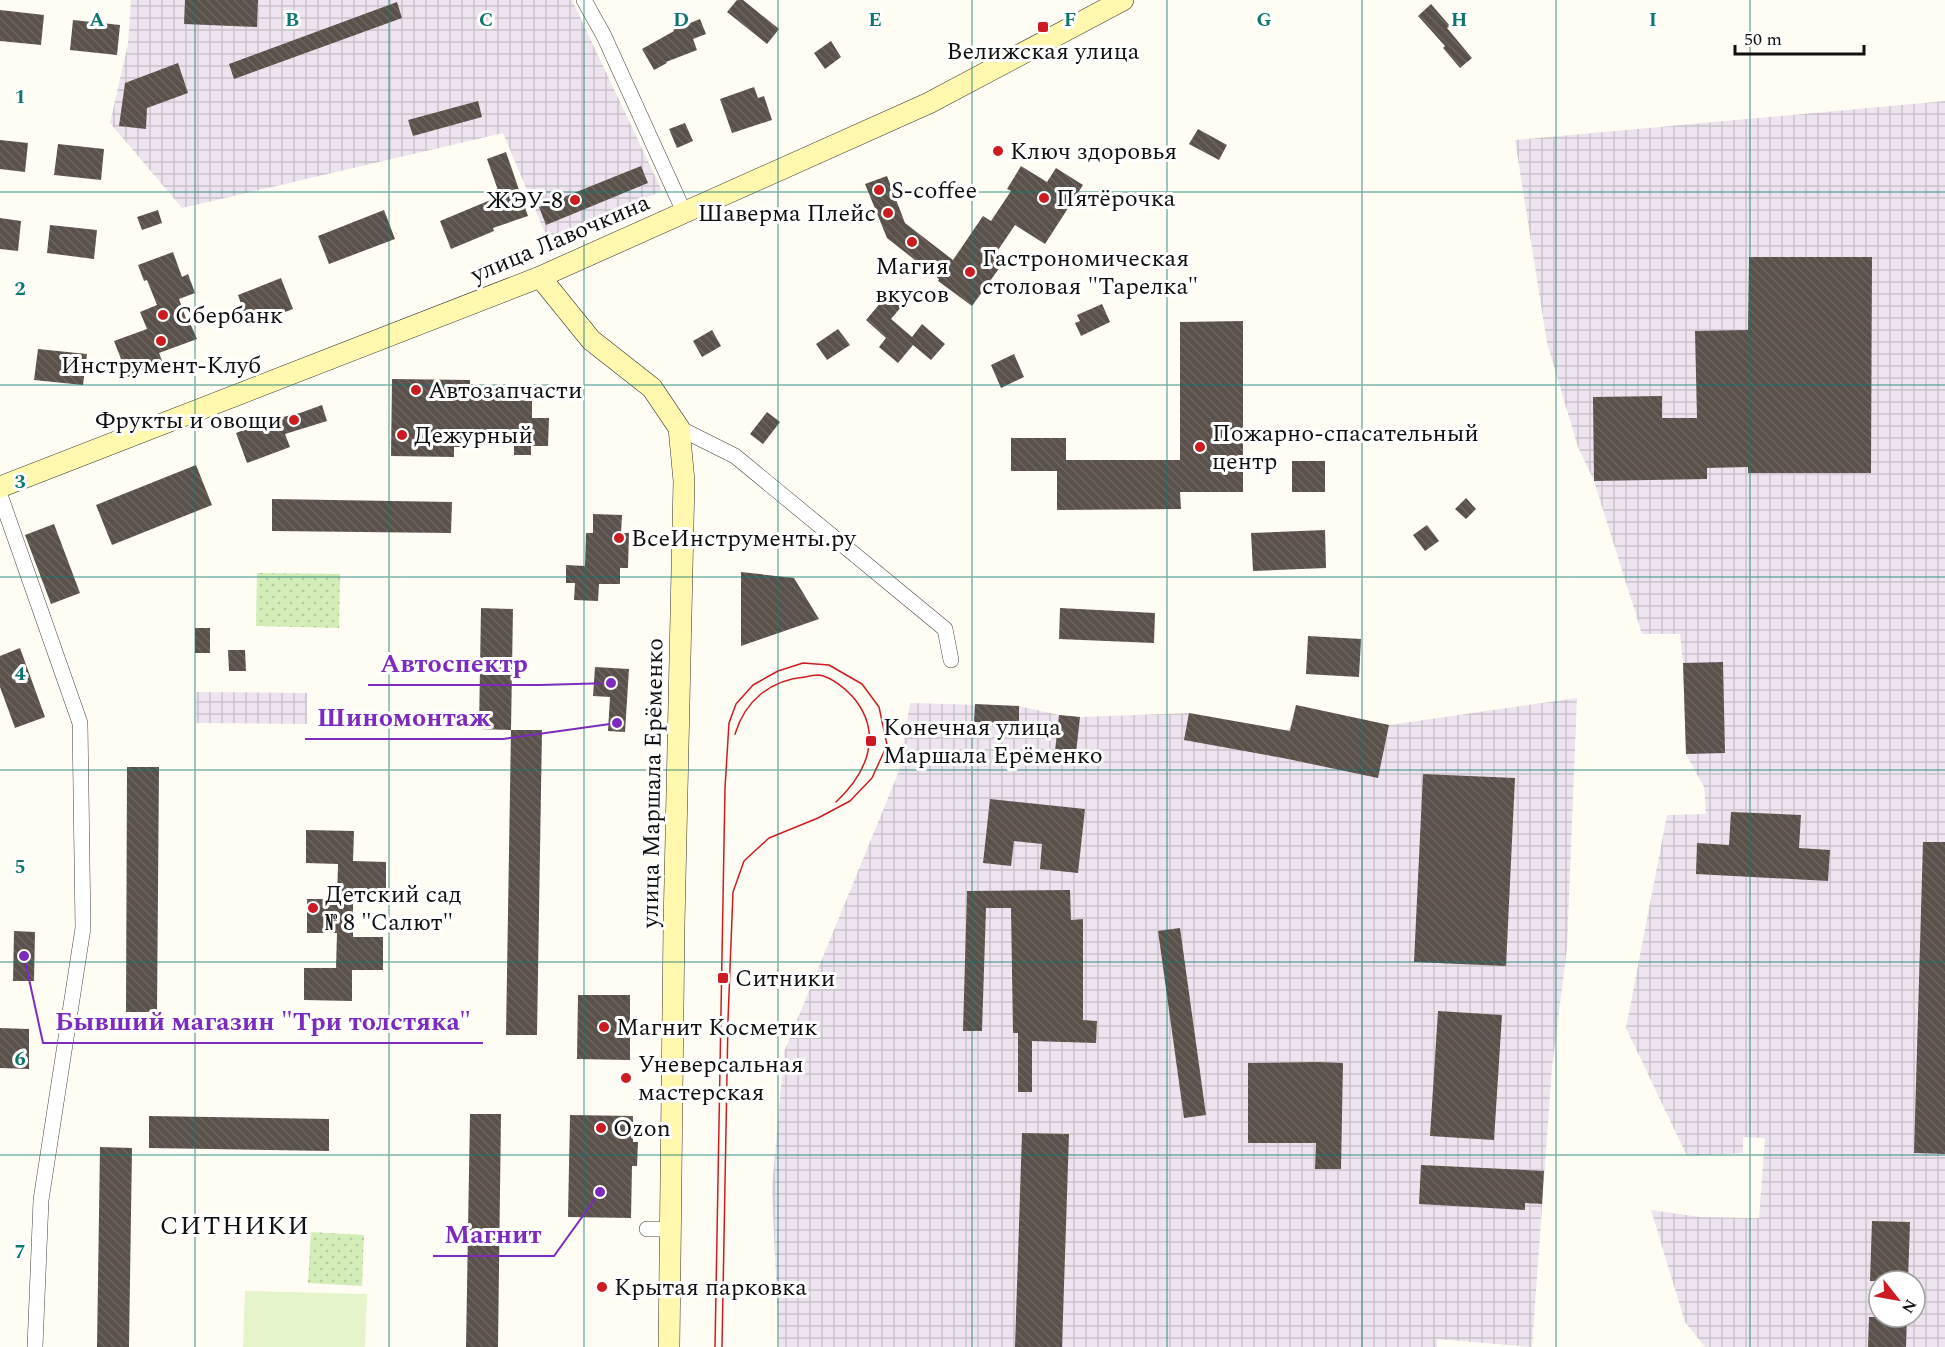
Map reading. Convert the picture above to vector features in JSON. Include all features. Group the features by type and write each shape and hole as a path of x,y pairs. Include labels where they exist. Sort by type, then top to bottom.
{"main road":[{"name":"улица Лавочкина","path":"0,487 540,277 929,104 1123,0"},
{"name":"улица Маршала Ерёменко","path":"540,277 591,340 652,388 679,428 684,481 674,925 669,1347"}],"street":[{"path":"584,0 604,36 684,212"},
{"path":"679,428 735,456 945,629 951,660"},
{"path":"0,495 80,723 83,928 41,1200 35,1347"},
{"path":"647,1229 671,1229"}],"shaded area":[{"path":"131,0 572,0 662,191 547,238 503,133 182,208 110,123 128,44"},
{"path":"1945,101 1945,1347 1705,1347 1685,1322 1651,1210 1700,1217 1759,1218 1765,1138 1743,1137 1743,1153 1687,1156 1626,1028 1667,815 1706,814 1704,787 1686,754 1680,634 1642,634 1594,481 1578,447 1547,343 1515,140"},
{"path":"196,692 307,693 307,724 196,723"},
{"path":"1577,698 1567,948 1552,1068 1532,1347 1437,1339 1437,1347 779,1347 772,1188 784,1052 899,771 910,703 1019,706 1080,717 1189,713 1285,730 1290,728 1296,705 1389,725"}],"green space":[{"path":"257,573 340,574 339,628 256,626"},
{"path":"311,1232 364,1235 362,1286 308,1283"},
{"path":"245,1291 367,1294 365,1347 243,1347"}],"building":[{"path":"185,0 258,0 257,27 184,24"},
{"path":"737,0 743,0 779,29 767,44 727,12"},
{"path":"397,2 402,18 234,79 229,64"},
{"path":"1431,4 1450,26 1447,28 1472,58 1460,68 1443,48 1445,46 1418,16"},
{"path":"0,10 44,15 41,45 0,41"},
{"path":"700,19 706,34 693,39 697,50 666,62 654,70 642,49 673,30"},
{"path":"73,20 120,25 117,55 70,50"},
{"path":"831,41 841,57 825,69 814,53"},
{"path":"178,63 188,93 147,108 146,129 119,126 125,83"},
{"path":"754,87 758,98 764,96 772,120 732,133 720,99"},
{"path":"478,101 482,117 413,136 408,120"},
{"path":"685,123 693,141 677,148 669,129"},
{"path":"1198,129 1227,145 1219,160 1189,144"},
{"path":"0,140 28,143 25,172 0,169"},
{"path":"58,144 104,149 101,180 54,175"},
{"path":"506,152 528,216 493,228 494,231 451,249 440,221 500,196 487,159"},
{"path":"641,166 648,183 546,225 539,207"},
{"path":"1021,166 1047,182 1056,168 1083,185 1045,244 1015,225 994,256 1003,263 972,306 887,238 865,184 887,176 905,223 953,260 983,216 991,221 1011,191 1007,189"},
{"path":"158,210 162,223 142,230 137,217"},
{"path":"384,210 395,239 329,264 318,236"},
{"path":"0,218 21,221 18,251 0,249"},
{"path":"50,225 97,230 94,259 47,253"},
{"path":"173,252 182,277 188,274 195,293 179,299 188,324 190,323 197,339 159,353 163,363 128,377 114,341 147,329 140,312 157,305 138,265"},
{"path":"1749,257 1872,257 1871,473 1748,473 1748,467 1707,468 1707,479 1594,481 1593,397 1662,396 1662,418 1697,418 1695,331 1748,330"},
{"path":"281,278 293,309 249,326 238,295"},
{"path":"888,294 902,306 891,319 912,337 922,324 945,344 931,360 913,345 898,363 879,347 886,338 866,320"},
{"path":"1102,304 1110,322 1081,336 1075,323 1080,321 1077,315"},
{"path":"1243,321 1243,492 1180,492 1181,509 1057,510 1057,471 1011,471 1011,438 1066,438 1066,460 1180,460 1180,322"},
{"path":"838,329 850,345 827,360 816,344"},
{"path":"712,330 721,346 702,357 693,341"},
{"path":"38,349 87,354 83,385 34,380"},
{"path":"1014,354 1024,377 1001,388 991,365"},
{"path":"392,379 470,380 470,392 515,393 515,400 532,401 532,418 549,418 548,446 531,446 531,455 514,455 514,436 468,435 468,447 454,447 454,457 391,456"},
{"path":"322,405 327,421 285,434 290,447 247,463 236,433 279,417"},
{"path":"767,412 780,422 763,444 750,434"},
{"path":"1292,461 1325,461 1325,492 1292,492"},
{"path":"196,465 212,505 112,545 96,505"},
{"path":"1466,498 1476,509 1466,519 1455,509"},
{"path":"272,499 452,502 451,533 272,531"},
{"path":"593,514 622,515 621,533 629,533 628,568 620,568 620,584 599,584 598,601 574,600 575,583 566,583 566,565 585,566 586,533 593,533"},
{"path":"54,524 80,593 51,604 25,535"},
{"path":"1427,525 1439,541 1425,551 1413,535"},
{"path":"1325,530 1326,568 1253,571 1251,533"},
{"path":"741,572 794,578 819,619 741,646"},
{"path":"481,608 513,609 511,730 479,729"},
{"path":"1060,608 1155,613 1154,643 1059,639"},
{"path":"195,628 210,628 210,653 195,653"},
{"path":"1308,636 1361,639 1359,677 1306,674"},
{"path":"20,648 45,717 15,728 0,687 0,656"},
{"path":"228,650 245,650 246,671 229,671"},
{"path":"1723,662 1725,753 1686,754 1683,663"},
{"path":"595,667 629,669 625,732 608,731 610,697 593,696"},
{"path":"975,704 1019,706 1019,723 974,722"},
{"path":"1296,705 1389,725 1378,778 1184,740 1189,713 1290,731"},
{"path":"1059,715 1080,717 1075,762 1054,760"},
{"path":"511,730 542,730 537,1035 506,1035"},
{"path":"127,767 159,767 157,1012 126,1012"},
{"path":"1423,774 1515,778 1506,966 1414,962"},
{"path":"990,799 1085,809 1078,873 1040,869 1042,844 1014,841 1011,866 983,863"},
{"path":"1731,812 1801,815 1799,848 1830,850 1828,881 1696,874 1697,843 1729,845"},
{"path":"306,830 354,831 353,861 386,862 386,894 353,894 353,937 383,937 383,970 352,970 352,1001 304,1000 304,968 336,968 337,933 307,933 307,899 337,899 338,864 306,863"},
{"path":"1923,842 1945,842 1945,1154 1914,1153"},
{"path":"1070,890 1071,920 1083,919 1083,1020 1097,1021 1096,1043 1032,1041 1032,1092 1018,1092 1018,1033 1013,1033 1011,908 986,908 982,1031 963,1031 967,891"},
{"path":"1180,928 1206,1115 1184,1118 1158,931"},
{"path":"14,931 35,932 34,981 13,981"},
{"name":"Магнит Косметик","path":"578,995 630,995 630,1060 577,1059"},
{"path":"1438,1011 1502,1015 1494,1140 1430,1136"},
{"path":"0,1028 29,1029 29,1069 0,1068"},
{"path":"1248,1063 1343,1063 1341,1169 1315,1169 1316,1143 1248,1143"},
{"path":"470,1114 501,1114 498,1347 466,1347"},
{"path":"570,1115 633,1116 633,1142 638,1142 637,1166 632,1166 631,1218 568,1217"},
{"path":"149,1116 329,1119 329,1151 149,1148"},
{"path":"1022,1133 1069,1134 1062,1347 1015,1347"},
{"path":"100,1147 132,1148 129,1347 97,1347"},
{"path":"1421,1165 1544,1171 1542,1204 1525,1203 1525,1210 1419,1204"},
{"path":"1872,1221 1910,1222 1908,1269 1870,1269"},
{"path":"1869,1329 1907,1329 1906,1347 1868,1347"}],"tram line":[{"path":"715,1347 725,788 729,723 736,704 753,685 778,671 803,663 829,665 862,684 879,707 887,745 872,778 850,801 818,818 769,838 744,861 733,892 728,1020 722,1347"},
{"path":"735,734 739,722 752,702 770,688 792,679 817,675 838,683 853,697 862,711 868,725 869,739 868,752 863,766 856,779 836,802"}],"place":[{"name":"Велижская улица","path":"1043,27"},
{"name":"Ключ здоровья","path":"998,151"},
{"name":"S-coffee","path":"879,190"},
{"name":"Пятёрочка","path":"1044,198"},
{"name":"ЖЭУ-8","path":"575,200"},
{"name":"Шаверма Плейс","path":"888,213"},
{"name":"Магия вкусов","path":"912,242"},
{"name":"Гастрономическая столовая \"Тарелка\"","path":"970,272"},
{"name":"Сбербанк","path":"163,315"},
{"name":"Инструмент-Клуб","path":"161,341"},
{"name":"Автозапчасти","path":"416,390"},
{"name":"Фрукты и овощи","path":"294,420"},
{"name":"Дежурный","path":"402,435"},
{"name":"Пожарно-спасательный центр","path":"1200,447"},
{"name":"ВсеИнструменты.ру","path":"619,538"},
{"name":"Автоспектр","path":"611,683"},
{"name":"Шиномонтаж","path":"617,723"},
{"name":"Конечная улица Маршала Ерёменко","path":"871,741"},
{"name":"Детский сад № 8 \"Салют\"","path":"313,908"},
{"name":"Бывший магазин \"Три толстяка\"","path":"24,956"},
{"name":"Ситники","path":"723,978"},
{"name":"Магнит Косметик","path":"604,1027"},
{"name":"Уневерсальная мастерская","path":"626,1078"},
{"name":"Ozon","path":"601,1128"},
{"name":"Магнит","path":"600,1192"},
{"name":"Крытая парковка","path":"602,1287"}],"district":[{"name":"СИТНИКИ","path":"235,1225"}]}
